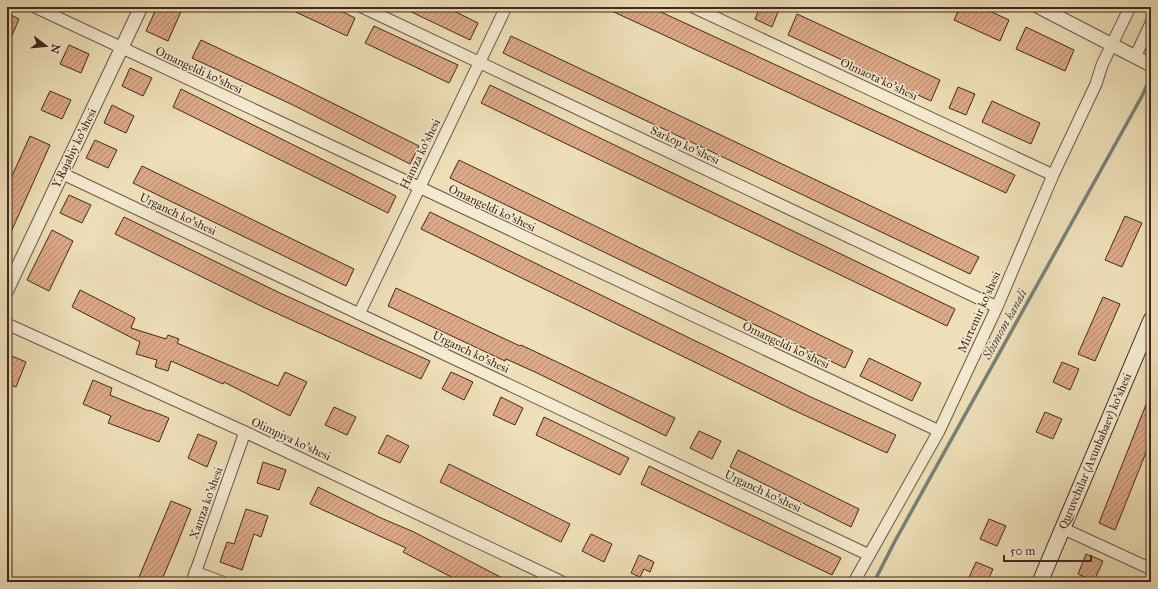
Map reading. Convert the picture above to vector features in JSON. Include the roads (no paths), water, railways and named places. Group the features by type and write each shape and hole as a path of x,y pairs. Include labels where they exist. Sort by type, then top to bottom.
{"main road":[{"name":"Quruvchilar (Axunbabaev) ko'shesi","path":"1040,582 1151,320"}],"street":[{"name":"Omangeldi ko'shesi","path":"35,7 418,188 939,431"},
{"name":"Y.Rajabiy ko'shesi","path":"7,290 141,7"},
{"name":"Sarkop ko'shesi","path":"362,7 997,307"},
{"name":"Hamza ko'shesi","path":"359,314 418,188 506,7"},
{"name":"Olmaota ko'shesi","path":"693,7 1054,175"},
{"path":"1039,7 1142,61 1151,23"},
{"name":"Mirtemir ko'shesi","path":"854,582 939,431 997,307 1054,175 1096,84 1102,64 1130,7"},
{"name":"Urganch ko'shesi","path":"61,174 869,555"},
{"name":"Olimpiya ko'shesi","path":"7,324 245,432 562,582"},
{"name":"Xamza ko'shesi","path":"194,577 245,432"},
{"path":"1062,528 1151,569"},
{"path":"194,577 222,582"}],"waterway":[{"name":"Shimom kanali","path":"874,582 895,541 1142,96 1151,76"}]}
